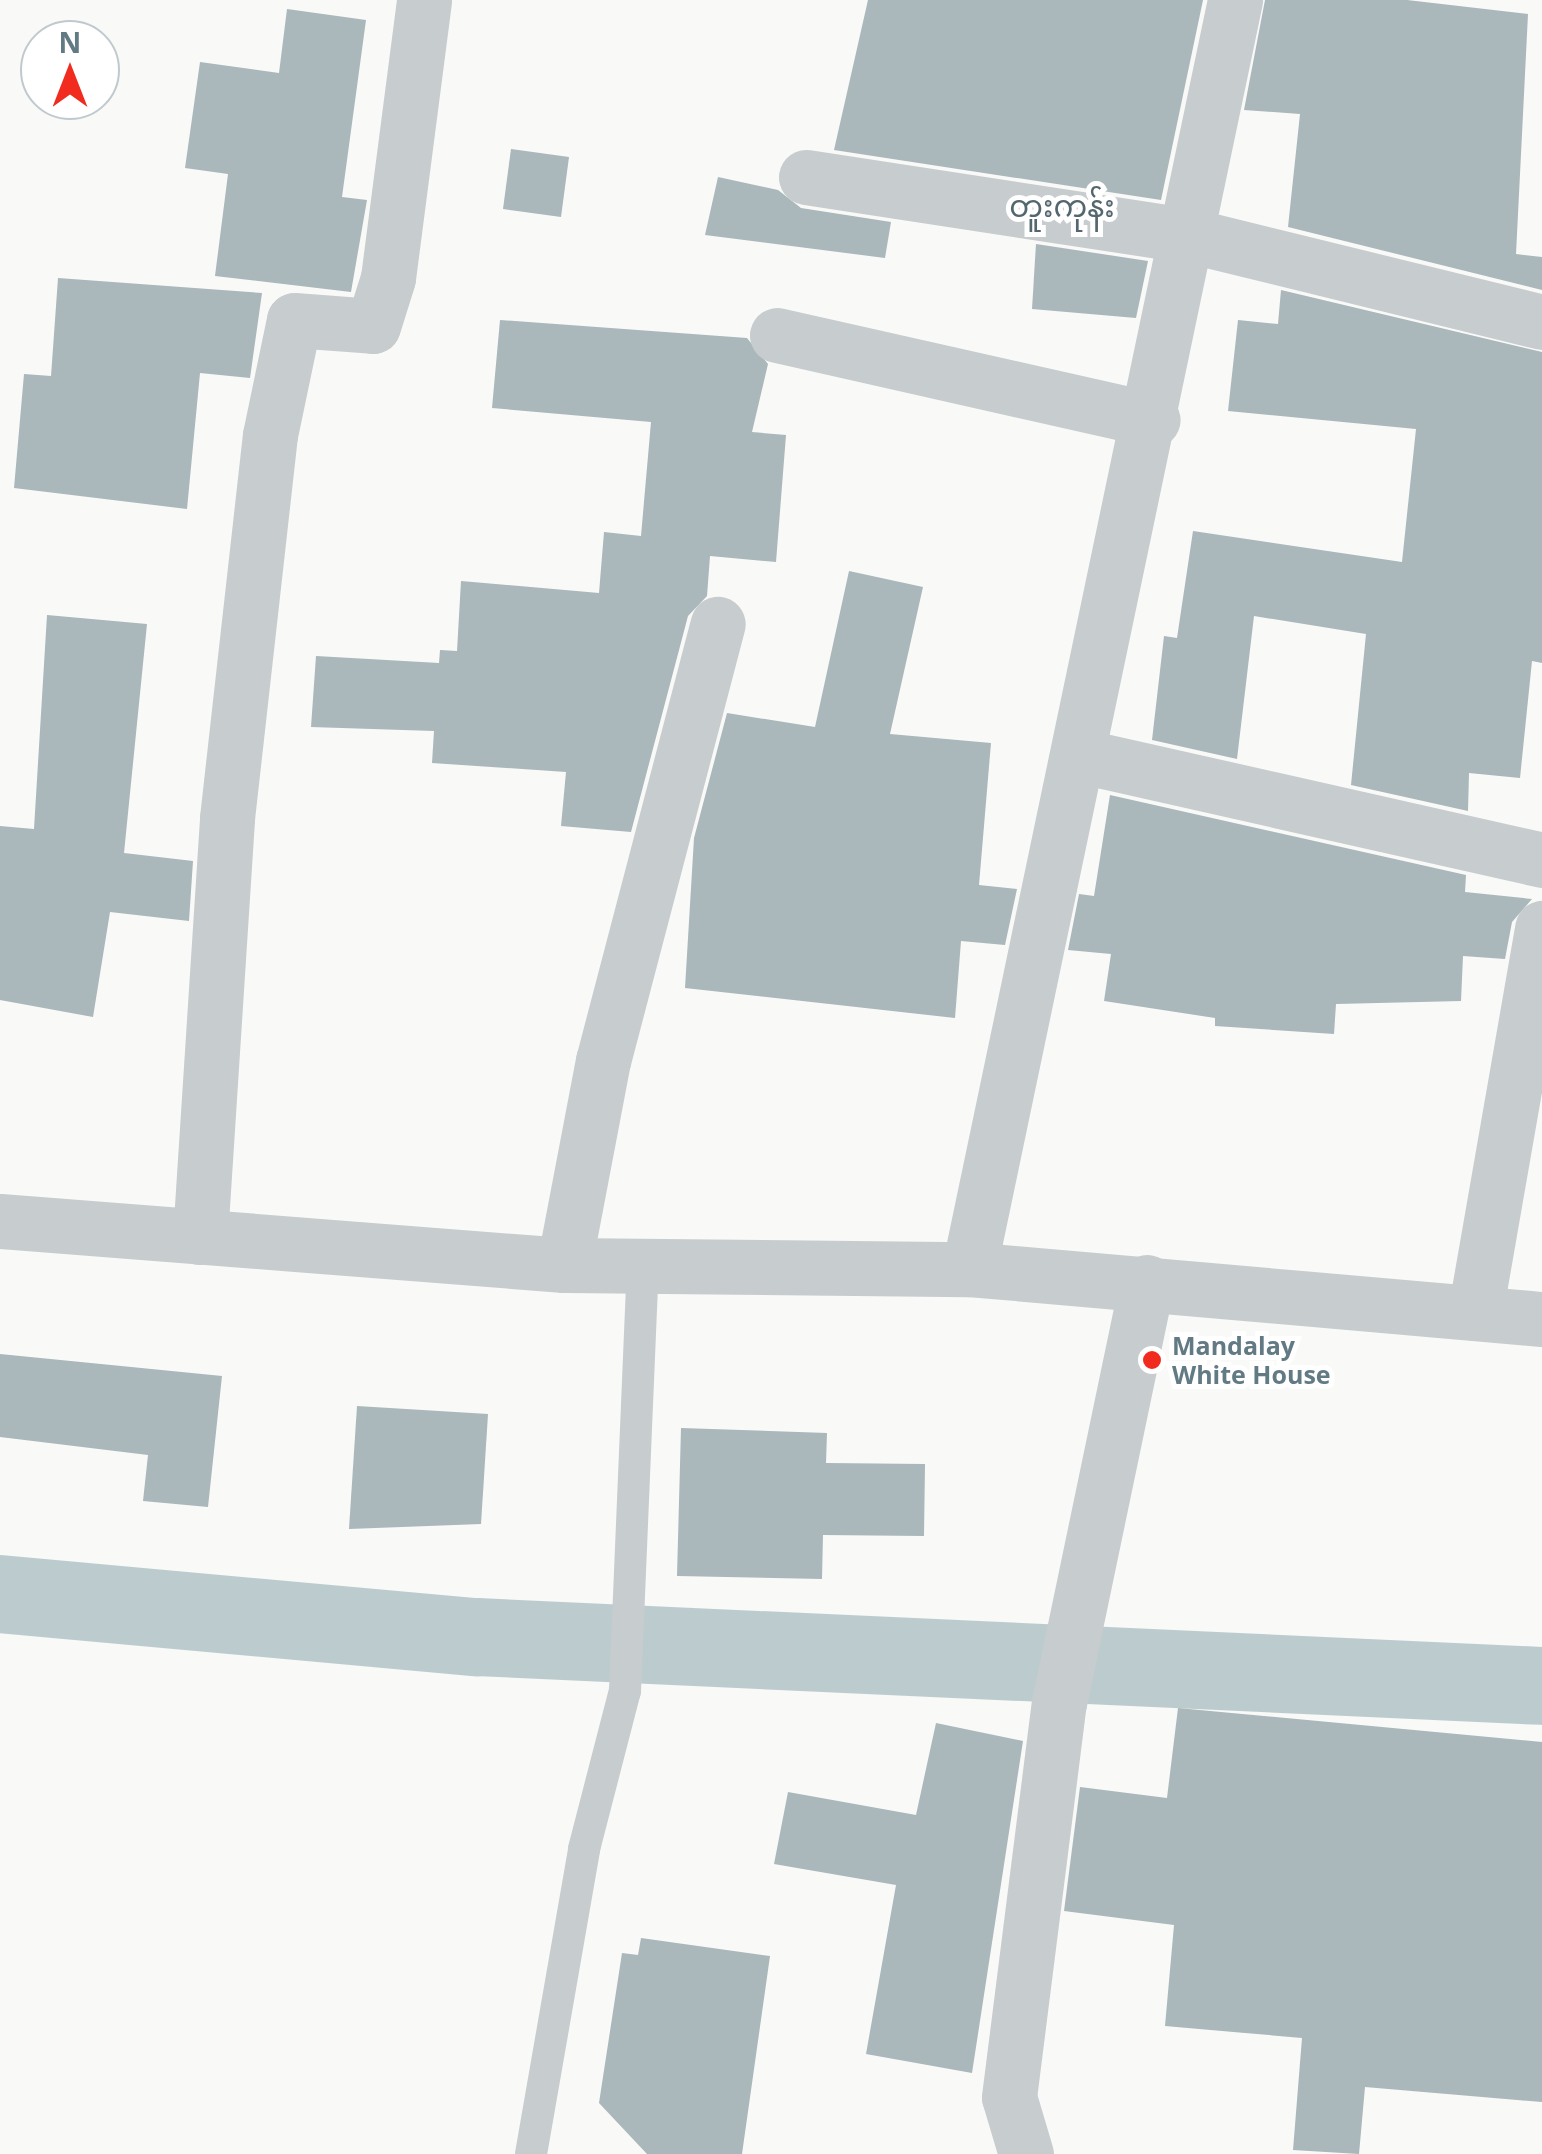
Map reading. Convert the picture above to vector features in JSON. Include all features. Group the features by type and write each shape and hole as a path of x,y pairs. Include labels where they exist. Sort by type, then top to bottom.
{"street":[{"path":"200,1237 227,818 270,435 294,320 373,326 388,278 424,0"},
{"path":"968,1269 1192,236 1235,0"},
{"path":"806,178 1192,236 1542,322"},
{"path":"777,334 1153,420"},
{"path":"564,1265 603,1061 718,624"},
{"path":"1081,756 1542,860"},
{"path":"1474,1313 1542,928"},
{"path":"0,1222 644,1269 968,1269 1542,1319"},
{"path":"1026,2154 1008,2098 1059,1703 1082,1563 1147,1282"}],"lane":[{"path":"531,2154 584,1850 625,1691 633,1611 644,1269"}],"building":[{"path":"868,0 1203,0 1161,200 834,150"},
{"path":"1265,0 1407,0 1528,14 1516,254 1542,257 1542,290 1288,227 1300,114 1244,110"},
{"path":"287,9 366,20 342,197 367,200 351,292 215,276 228,174 185,168 200,62 279,73"},
{"path":"511,149 569,157 561,217 503,209"},
{"path":"718,177 778,190 801,208 891,222 885,258 705,235"},
{"path":"1036,244 1148,261 1136,318 1032,309"},
{"path":"58,278 262,293 250,378 200,373 187,509 14,488 24,374 51,376"},
{"path":"1281,290 1542,352 1542,663 1532,661 1520,778 1469,773 1468,811 1351,785 1366,634 1254,616 1237,759 1152,740 1164,636 1177,638 1193,531 1402,562 1416,429 1228,411 1238,320 1278,324"},
{"path":"500,320 747,338 768,364 752,432 786,435 776,562 710,556 707,596 688,616 631,832 561,826 566,772 432,763 434,731 311,727 316,656 439,663 440,650 457,651 461,581 599,593 604,532 641,536 651,422 492,408"},
{"path":"849,571 923,587 890,734 991,743 979,885 1017,889 1005,945 961,941 955,1018 685,988 694,838 727,713 815,727"},
{"path":"47,615 147,624 124,853 193,861 189,921 110,912 93,1017 0,1000 0,826 34,829"},
{"path":"1110,795 1466,875 1465,892 1532,899 1512,922 1505,959 1463,956 1461,1001 1336,1004 1334,1034 1215,1026 1215,1018 1104,1001 1111,954 1068,950 1079,894 1094,896"},
{"path":"0,1354 222,1376 208,1507 143,1501 148,1455 0,1437"},
{"path":"357,1406 488,1414 481,1524 349,1529"},
{"path":"681,1428 827,1433 826,1463 925,1464 924,1536 823,1535 822,1579 677,1576"},
{"path":"1178,1708 1542,1742 1542,2102 1365,2087 1359,2154 1293,2150 1302,2038 1165,2026 1174,1925 1064,1911 1080,1787 1167,1798"},
{"path":"936,1723 1023,1741 972,2073 866,2054 896,1885 774,1864 788,1792 916,1815"},
{"path":"641,1938 770,1956 742,2154 647,2154 599,2103 622,1953 638,1955"}],"waterway":[{"path":"0,1594 477,1637 1542,1686"}],"place":[{"name":"Mandalay White House","path":"1152,1360"}],"district":[{"name":"တူးကုန်း","path":"1062,206"}]}
